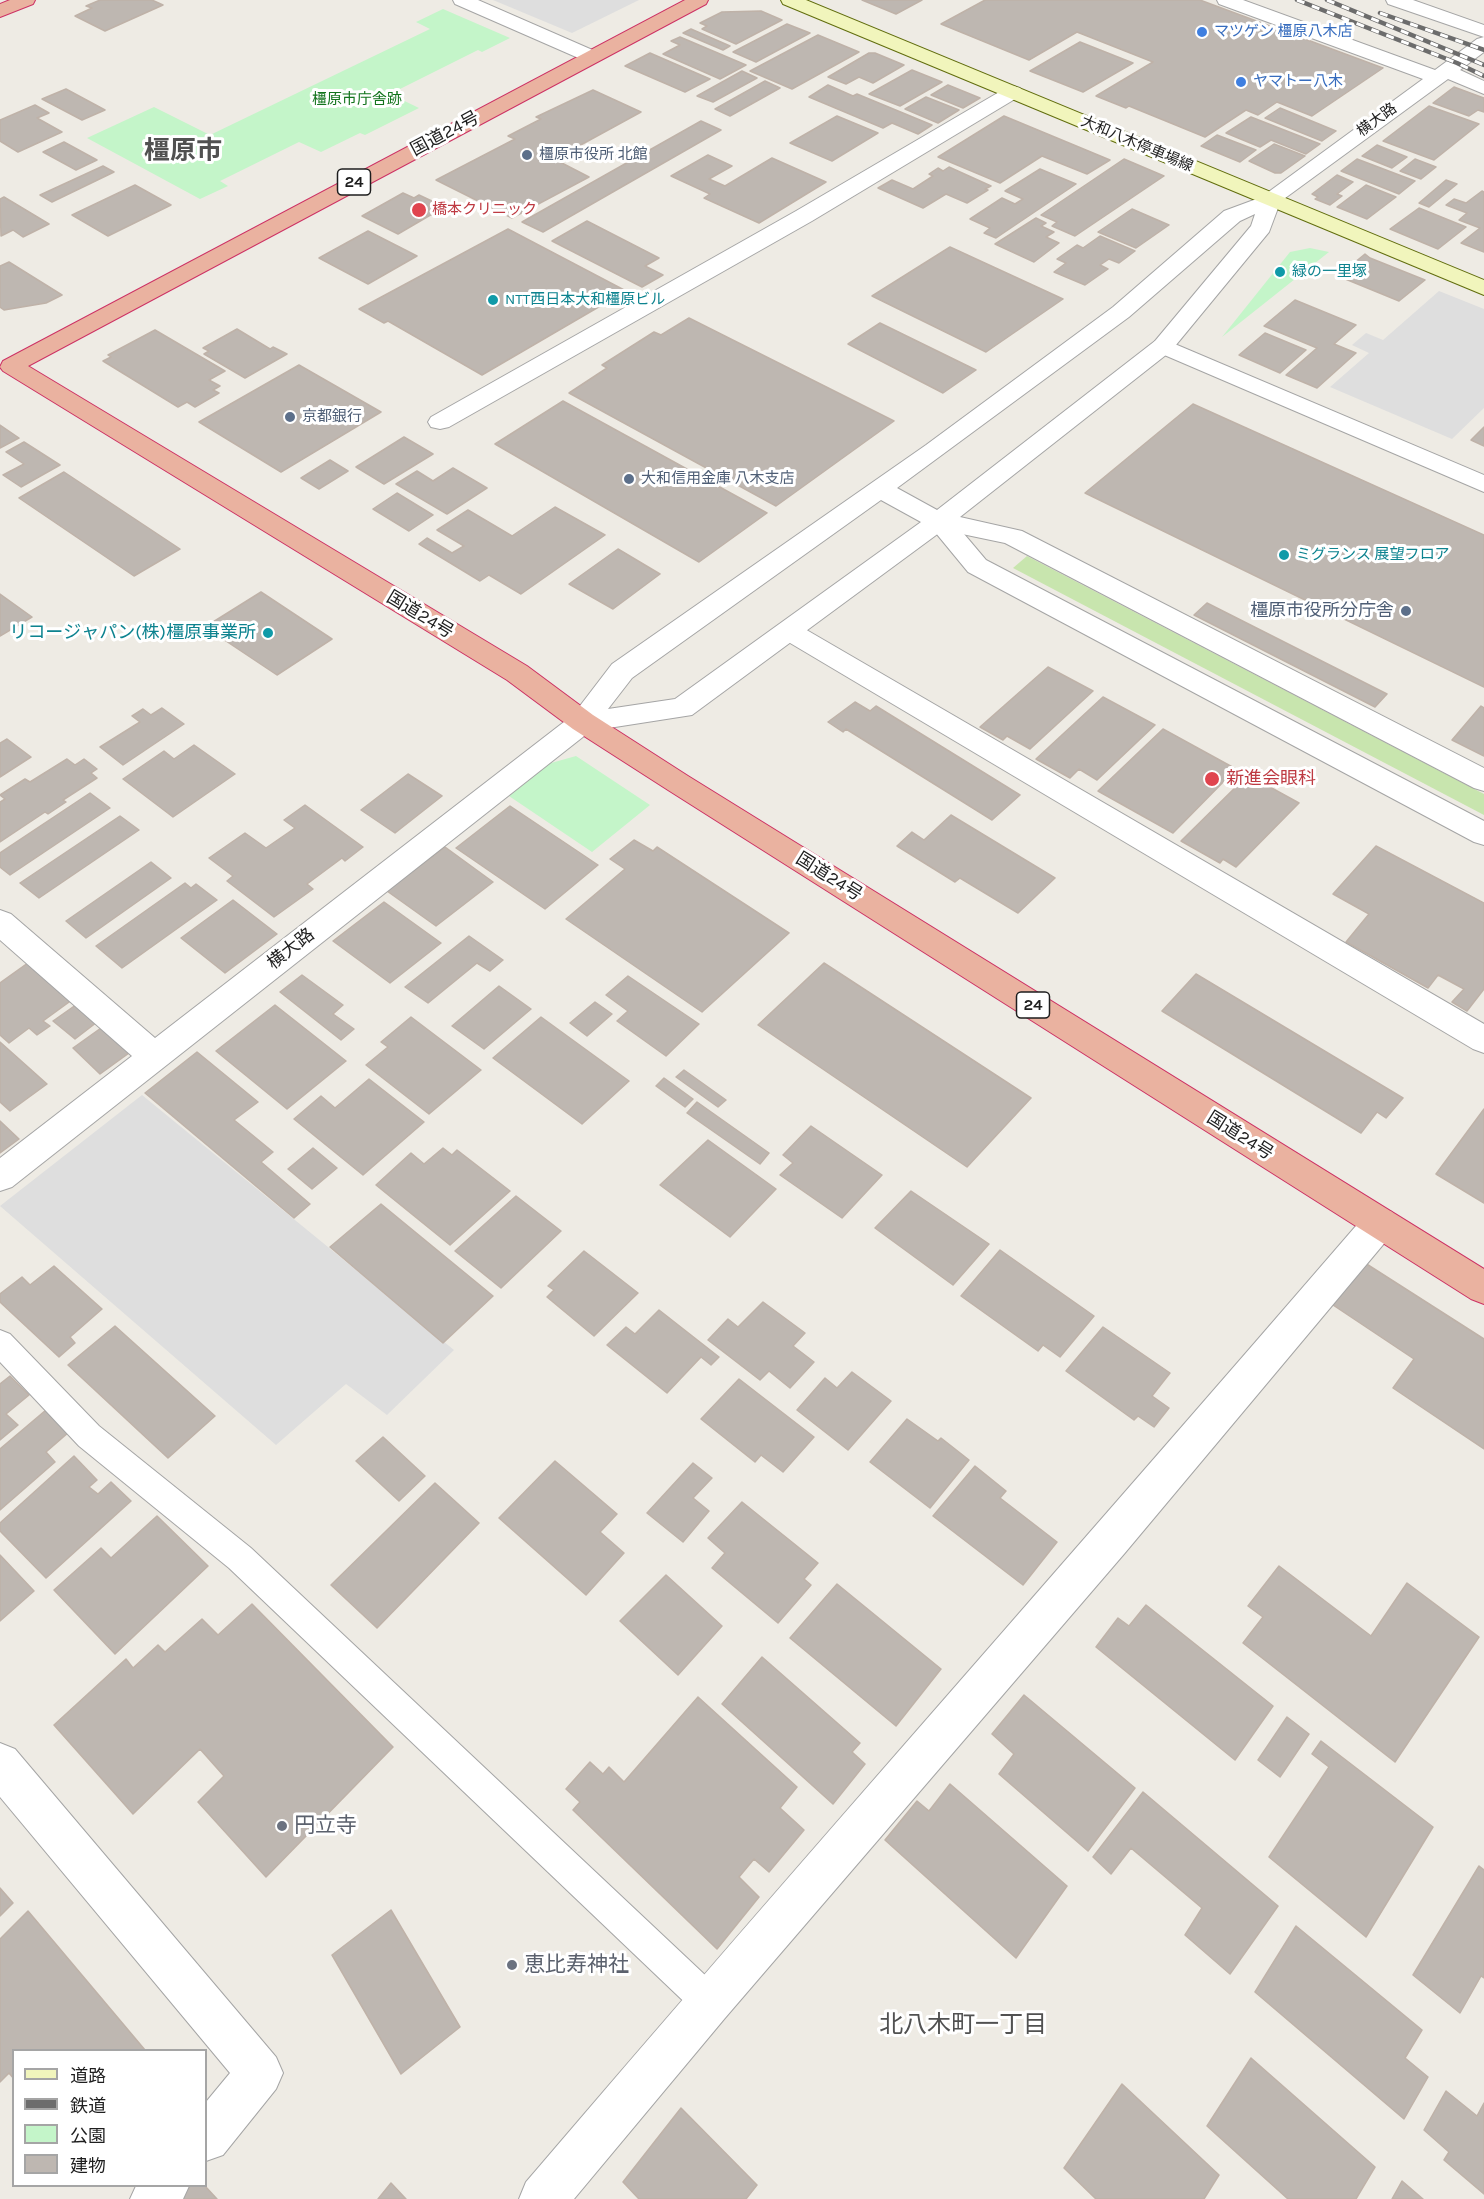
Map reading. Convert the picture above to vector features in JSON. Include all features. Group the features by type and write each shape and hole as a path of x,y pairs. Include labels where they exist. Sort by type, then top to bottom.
{"highway":[{"path":"0,11 26,0"},
{"name":"国道24号","path":"5,363 699,0"},
{"name":"国道24号","path":"5,363 517,673 583,722 1484,1288"}],"main road":[{"name":"大和八木停車場線","path":"790,0 1484,288"}],"street":[{"path":"462,0 590,56"},
{"path":"1226,0 1484,88"},
{"path":"1395,0 1484,31"},
{"name":"横大路","path":"0,1177 583,722 622,671 880,489 1121,312 1232,216 1270,200 1484,43"},
{"path":"440,422 804,216 1013,92"},
{"path":"583,722 682,708 939,521 1162,346 1261,227 1270,200"},
{"path":"1162,346 1484,484"},
{"path":"880,489 939,521 1013,537 1484,781"},
{"path":"939,521 977,566 1484,834"},
{"path":"789,631 1484,1040"},
{"path":"0,922 154,1056"},
{"path":"543,2199 709,2002 1110,1542 1380,1223"},
{"path":"0,1764 260,2073 207,2137"},
{"path":"154,2199 164,2187"}],"lane":[{"path":"0,1343 88,1436 240,1558 709,2002"}],"green space":[{"name":"橿原市庁舎跡","path":"443,9 510,38 482,52 478,50 390,94 419,108 365,135 360,133 321,152 299,142 220,181 228,186 200,199 87,138 154,107 210,135 430,29 416,22"},
{"path":"1310,248 1329,252 1222,337 1290,252"},
{"path":"1027,556 1484,794 1484,815 1013,568"},
{"path":"576,756 650,805 592,852 506,794 544,765"}],"shaded area":[{"path":"493,0 639,0 572,33"},
{"path":"1439,291 1484,309 1484,408 1452,439 1330,387 1369,353 1352,345 1366,333 1383,340"},
{"path":"142,1095 454,1350 387,1415 346,1384 276,1445 0,1206"}],"building":[{"path":"100,0 152,0 163,5 105,31 75,16 92,8 86,6"},
{"path":"862,0 922,0 896,14"},
{"name":"ヤマトー八木","path":"985,0 1200,0 1383,68 1312,116 1277,102 1258,115 1246,110 1205,137 1129,106 1126,108 1096,96 1153,62 1077,32 1029,60 941,24"},
{"path":"761,11 782,20 736,44 702,29 707,26 700,23 722,12"},
{"path":"787,24 810,33 756,62 733,52"},
{"path":"691,29 730,46 723,50 683,33"},
{"path":"818,35 859,52 792,89 750,71"},
{"path":"680,37 746,65 720,79 663,54 680,45 671,41"},
{"path":"1080,42 1133,63 1083,92 1030,71"},
{"path":"650,53 710,79 685,92 625,66"},
{"path":"869,53 875,53 904,65 873,83 859,77 846,84 828,77"},
{"path":"912,70 942,82 900,106 869,94"},
{"path":"742,71 757,78 713,102 697,96"},
{"path":"765,81 780,88 730,116 715,109"},
{"path":"828,85 853,96 857,94 932,125 918,134 892,123 883,128 809,97"},
{"path":"948,85 980,98 963,108 931,95"},
{"path":"1454,87 1484,98 1484,112 1478,110 1469,116 1433,103"},
{"path":"66,89 105,110 82,120 42,99"},
{"name":"橿原市役所 北館","path":"593,90 641,112 577,147 581,149 558,161 589,177 512,218 436,180 515,139 508,136 541,119 536,117"},
{"path":"926,97 959,110 938,123 905,109"},
{"path":"35,105 49,113 37,118 62,132 18,152 0,141 0,120"},
{"path":"1429,106 1479,124 1434,160 1383,141"},
{"path":"1280,108 1336,131 1322,141 1265,118"},
{"path":"837,116 878,133 832,161 790,143"},
{"path":"1004,116 1110,160 1087,174 1042,156 1000,183 938,157"},
{"path":"1251,117 1320,144 1306,154 1271,140 1260,147 1226,133"},
{"path":"701,121 721,130 543,232 522,222"},
{"path":"1217,135 1256,150 1240,162 1201,146"},
{"path":"64,142 97,160 76,170 43,152"},
{"path":"1274,144 1305,156 1281,173 1275,173 1249,161"},
{"path":"1377,145 1407,157 1392,168 1362,156"},
{"path":"708,155 732,166 709,179 725,186 772,158 826,182 759,223 704,198 710,194 671,176"},
{"path":"1124,159 1164,176 1075,236 1052,226 1057,222 1041,215"},
{"path":"1357,159 1415,181 1399,194 1341,171"},
{"path":"1415,159 1436,167 1421,179 1400,171"},
{"path":"103,166 114,172 52,202 40,195"},
{"path":"949,167 991,186 967,203 946,194 923,208 878,188 892,180 913,189 933,176 929,174 938,168 943,171"},
{"path":"1040,169 1076,184 996,238 984,233 990,228 970,219 1002,198 1015,204 1023,199 1005,191"},
{"path":"1337,175 1353,182 1337,194 1342,196 1330,205 1315,199 1318,197 1312,194"},
{"path":"1446,180 1457,184 1429,207 1419,203"},
{"path":"135,185 171,205 108,236 72,215"},
{"path":"1366,185 1396,197 1367,219 1337,207"},
{"path":"1482,191 1484,192 1484,252 1461,243 1480,228 1459,220 1467,213 1446,205 1454,199 1466,203"},
{"path":"403,193 414,198 419,195 436,203 430,206 439,210 398,234 362,216"},
{"path":"4,197 49,224 23,237 13,230 1,236 0,199"},
{"path":"1419,208 1466,227 1438,249 1390,229"},
{"path":"1132,209 1169,225 1136,248 1098,232"},
{"path":"1036,218 1046,223 1041,226 1054,232 1046,237 1059,243 1034,262 995,244"},
{"path":"587,221 659,258 645,266 663,275 642,287 552,241"},
{"name":"NTT西日本大和橿原ビル","path":"508,229 626,291 482,375 388,321 384,323 359,309"},
{"path":"368,231 417,256 368,284 319,258"},
{"path":"1100,236 1135,251 1119,263 1109,259 1100,265 1108,269 1085,285 1054,272 1066,263 1057,259 1077,245 1083,248"},
{"path":"950,247 1063,299 986,352 872,296"},
{"path":"1365,254 1425,280 1399,301 1338,276"},
{"path":"9,262 62,295 46,303 4,310 0,307 0,266"},
{"path":"1295,300 1356,325 1334,344 1356,353 1317,388 1286,375 1317,348 1264,326"},
{"path":"689,318 894,421 776,506 569,393 607,368 602,365 654,332 661,335"},
{"path":"880,323 976,370 943,393 848,344"},
{"path":"237,329 270,349 273,347 287,354 245,378 204,354 209,351 203,348"},
{"path":"155,330 225,371 209,380 220,386 213,390 219,393 195,407 187,402 178,407 103,361 111,357 108,355"},
{"path":"1265,333 1306,350 1280,373 1239,355"},
{"name":"京都銀行","path":"299,365 381,412 281,472 199,422"},
{"name":"大和信用金庫 八木支店","path":"563,401 767,513 699,562 495,444"},
{"name":"橿原市役所分庁舎","path":"1193,404 1484,535 1484,687 1085,493"},
{"path":"0,425 19,438 0,448"},
{"path":"1484,427 1484,446 1471,440"},
{"path":"404,437 433,454 384,484 356,467"},
{"path":"24,442 60,465 21,487 3,475 24,464 6,452"},
{"path":"330,460 348,471 319,489 301,478"},
{"path":"453,468 487,488 447,514 396,484 417,471 433,481"},
{"path":"64,472 180,549 134,576 19,498"},
{"path":"397,493 433,515 409,531 373,509"},
{"path":"555,507 605,535 521,594 489,575 480,581 419,544 427,538 452,553 464,546 437,530 468,510 512,536"},
{"path":"618,549 660,574 613,609 569,584"},
{"name":"リコージャパン(株)橿原事業所","path":"261,592 332,639 277,675 205,627"},
{"path":"0,594 32,617 0,636"},
{"path":"1207,603 1387,694 1375,707 1194,615"},
{"path":"1048,667 1093,691 1030,749 1007,736 1003,740 980,727"},
{"path":"1103,697 1155,725 1097,780 1079,769 1070,778 1036,759"},
{"path":"855,702 870,711 876,706 1020,795 992,820 846,729 843,732 828,722"},
{"path":"1481,706 1484,708 1484,756 1452,740"},
{"path":"162,708 184,724 123,765 100,747 140,722 132,716 143,709 151,715"},
{"path":"1163,729 1236,769 1173,833 1098,791"},
{"path":"7,739 31,757 0,777 0,743"},
{"path":"194,745 235,774 173,817 123,779 164,751 174,759"},
{"path":"67,759 75,765 84,759 97,769 91,773 97,778 63,800 66,802 48,814 45,812 0,842 0,802 5,799 0,795 25,779 30,782"},
{"path":"408,774 442,796 395,833 361,810"},
{"path":"1248,775 1299,803 1236,867 1223,859 1220,863 1181,841"},
{"path":"90,793 110,808 10,875 0,867 0,853"},
{"path":"305,805 363,847 345,861 342,858 307,884 313,889 274,917 227,881 233,876 209,858 245,833 266,848 295,828 284,820"},
{"path":"510,806 598,865 545,909 456,848"},
{"path":"951,815 1055,878 1018,913 960,878 955,882 897,846 912,832 924,840"},
{"path":"120,816 139,830 39,898 20,883"},
{"path":"634,840 653,851 657,847 789,933 702,1012 566,919 625,869 610,859"},
{"path":"1376,846 1484,903 1484,989 1467,1011 1452,1002 1464,989 1438,975 1428,988 1346,942 1369,914 1333,894"},
{"path":"445,847 493,882 436,926 387,891"},
{"path":"151,862 171,878 86,938 66,921"},
{"path":"185,883 191,888 196,884 217,900 122,968 96,946"},
{"path":"233,900 277,934 225,973 181,938"},
{"path":"384,902 441,943 390,983 333,941"},
{"path":"469,936 503,960 490,971 477,963 428,1003 405,987"},
{"path":"32,960 76,997 43,1021 50,1026 37,1035 29,1028 9,1043 0,1035 0,983"},
{"path":"824,963 1031,1098 967,1167 758,1025"},
{"path":"1196,974 1403,1098 1386,1118 1377,1112 1361,1133 1162,1011"},
{"path":"302,975 343,1005 333,1014 354,1029 341,1040 280,992"},
{"path":"628,976 699,1024 666,1056 617,1021 628,1011 606,995"},
{"path":"499,986 531,1009 484,1049 452,1026"},
{"path":"80,1002 101,1019 75,1039 53,1021"},
{"path":"595,1002 612,1014 587,1036 570,1023"},
{"path":"275,1005 346,1061 287,1109 216,1051"},
{"path":"411,1017 481,1070 429,1114 366,1065 388,1047 381,1042"},
{"path":"541,1017 629,1081 582,1124 493,1058"},
{"path":"108,1023 136,1048 100,1074 73,1048"},
{"path":"0,1042 47,1084 10,1111 0,1102"},
{"path":"197,1052 258,1102 234,1120 273,1152 261,1162 310,1204 294,1218 145,1093"},
{"path":"684,1070 726,1100 718,1107 676,1077"},
{"path":"664,1078 693,1099 685,1107 656,1086"},
{"path":"369,1079 424,1122 363,1175 294,1119 321,1096 335,1108"},
{"path":"697,1102 769,1153 760,1164 687,1113"},
{"path":"1484,1109 1484,1203 1436,1174"},
{"path":"0,1121 19,1139 0,1153"},
{"path":"811,1126 882,1175 842,1218 780,1175 793,1163 783,1155"},
{"path":"708,1140 776,1189 730,1237 660,1185"},
{"path":"313,1148 337,1168 312,1189 288,1169"},
{"path":"443,1148 452,1155 457,1150 510,1191 450,1245 376,1185 411,1153 424,1164"},
{"path":"911,1191 989,1244 953,1285 875,1228"},
{"path":"516,1196 561,1231 501,1288 455,1251"},
{"path":"381,1204 493,1296 443,1343 330,1247"},
{"path":"1000,1250 1094,1316 1060,1357 1043,1345 1038,1351 961,1296"},
{"path":"584,1251 638,1293 594,1336 547,1297 554,1290 548,1286"},
{"path":"1365,1263 1484,1339 1484,1449 1393,1388 1414,1359 1333,1305"},
{"path":"54,1266 102,1309 70,1337 75,1343 59,1357 0,1302 0,1294 22,1277 30,1285"},
{"path":"763,1302 805,1333 793,1346 814,1362 790,1388 769,1371 760,1380 708,1340 728,1319 738,1327"},
{"path":"659,1310 719,1357 711,1365 701,1357 667,1393 607,1345 626,1327 635,1334"},
{"path":"115,1326 215,1416 168,1458 68,1365"},
{"path":"1103,1327 1170,1373 1152,1396 1169,1408 1154,1427 1138,1416 1134,1420 1066,1371"},
{"path":"852,1372 891,1401 848,1450 797,1410 825,1378 837,1388"},
{"path":"10,1376 29,1395 6,1414 18,1425 0,1440 0,1384"},
{"path":"739,1379 814,1437 783,1472 761,1455 755,1462 701,1419"},
{"path":"46,1410 69,1432 46,1452 55,1462 0,1510 0,1449"},
{"path":"907,1419 938,1441 941,1438 969,1460 930,1508 870,1462"},
{"path":"383,1437 425,1476 399,1501 356,1461"},
{"path":"74,1456 97,1480 89,1487 98,1494 111,1482 131,1501 46,1578 0,1531 0,1523"},
{"path":"555,1461 617,1514 600,1532 624,1553 586,1595 499,1518"},
{"path":"693,1463 712,1478 693,1498 709,1511 683,1542 647,1513"},
{"path":"975,1466 1006,1491 1000,1498 1057,1542 1023,1585 933,1516"},
{"path":"435,1483 479,1523 377,1628 331,1585"},
{"path":"742,1502 818,1563 804,1579 811,1585 778,1623 712,1568 725,1553 708,1538"},
{"path":"157,1516 208,1566 115,1654 54,1590 101,1548 111,1558"},
{"path":"0,1555 34,1591 0,1621"},
{"path":"1279,1566 1371,1636 1407,1583 1479,1637 1395,1762 1243,1643 1263,1617 1248,1606"},
{"path":"666,1575 722,1626 678,1675 620,1621"},
{"path":"837,1584 941,1669 896,1726 790,1638"},
{"path":"252,1604 393,1747 266,1877 198,1802 224,1776 200,1749 133,1814 54,1725 126,1659 133,1668 158,1645 165,1652 202,1619 218,1635"},
{"path":"1146,1605 1273,1706 1235,1760 1096,1647 1118,1618 1129,1626"},
{"path":"762,1657 860,1743 852,1752 865,1764 833,1804 722,1704"},
{"path":"1024,1695 1135,1788 1088,1851 999,1774 1014,1754 992,1734"},
{"path":"698,1697 797,1787 780,1808 804,1830 769,1872 754,1859 739,1877 759,1897 717,1949 573,1810 580,1802 566,1789 590,1762 603,1774 609,1767 624,1782"},
{"path":"1287,1717 1309,1734 1280,1777 1258,1760"},
{"path":"1321,1741 1433,1827 1366,1937 1269,1857 1329,1767 1312,1754"},
{"path":"950,1784 1067,1886 1016,1958 885,1840 917,1801 929,1811"},
{"path":"1143,1792 1278,1906 1230,1974 1185,1935 1202,1908 1131,1848 1111,1874 1093,1857"},
{"path":"1479,1866 1484,1870 1484,1978 1481,1976 1460,2013 1413,1975"},
{"path":"0,1888 13,1903 0,1916"},
{"path":"391,1910 460,2027 401,2074 332,1955"},
{"path":"28,1911 144,2049 12,2049 12,2077 9,2073 0,2082 0,1939"},
{"path":"1296,1926 1422,2030 1405,2058 1428,2077 1404,2119 1255,1992"},
{"path":"1251,2058 1375,2167 1356,2199 1288,2199 1207,2126"},
{"path":"1122,2084 1219,2175 1204,2199 1096,2199 1064,2168"},
{"path":"1446,2091 1477,2116 1484,2103 1484,2194 1444,2160 1449,2152 1424,2130"},
{"path":"681,2108 757,2185 746,2199 639,2199 623,2182"},
{"path":"1402,2181 1423,2199 1392,2199"},
{"path":"391,2183 406,2199 378,2199"},
{"path":"189,2187 206,2187 217,2199 179,2199"}],"railway":[{"path":"1297,0 1457,63 1484,76"},
{"path":"1327,0 1484,65"},
{"path":"1380,13 1484,50"}],"place":[{"name":"マツゲン 橿原八木店","path":"1202,32"},
{"name":"ヤマトー八木","path":"1241,82"},
{"name":"橿原市役所 北館","path":"527,155"},
{"name":"橋本クリニック","path":"419,210"},
{"name":"緑の一里塚","path":"1280,272"},
{"name":"NTT西日本大和橿原ビル","path":"493,300"},
{"name":"京都銀行","path":"290,417"},
{"name":"大和信用金庫 八木支店","path":"629,479"},
{"name":"ミグランス 展望フロア","path":"1284,555"},
{"name":"橿原市役所分庁舎","path":"1406,611"},
{"name":"リコージャパン(株)橿原事業所","path":"268,633"},
{"name":"新進会眼科","path":"1212,779"},
{"name":"円立寺","path":"282,1826"},
{"name":"恵比寿神社","path":"512,1965"}],"district":[{"name":"橿原市","path":"183,152"},
{"name":"北八木町一丁目","path":"963,2025"}]}
